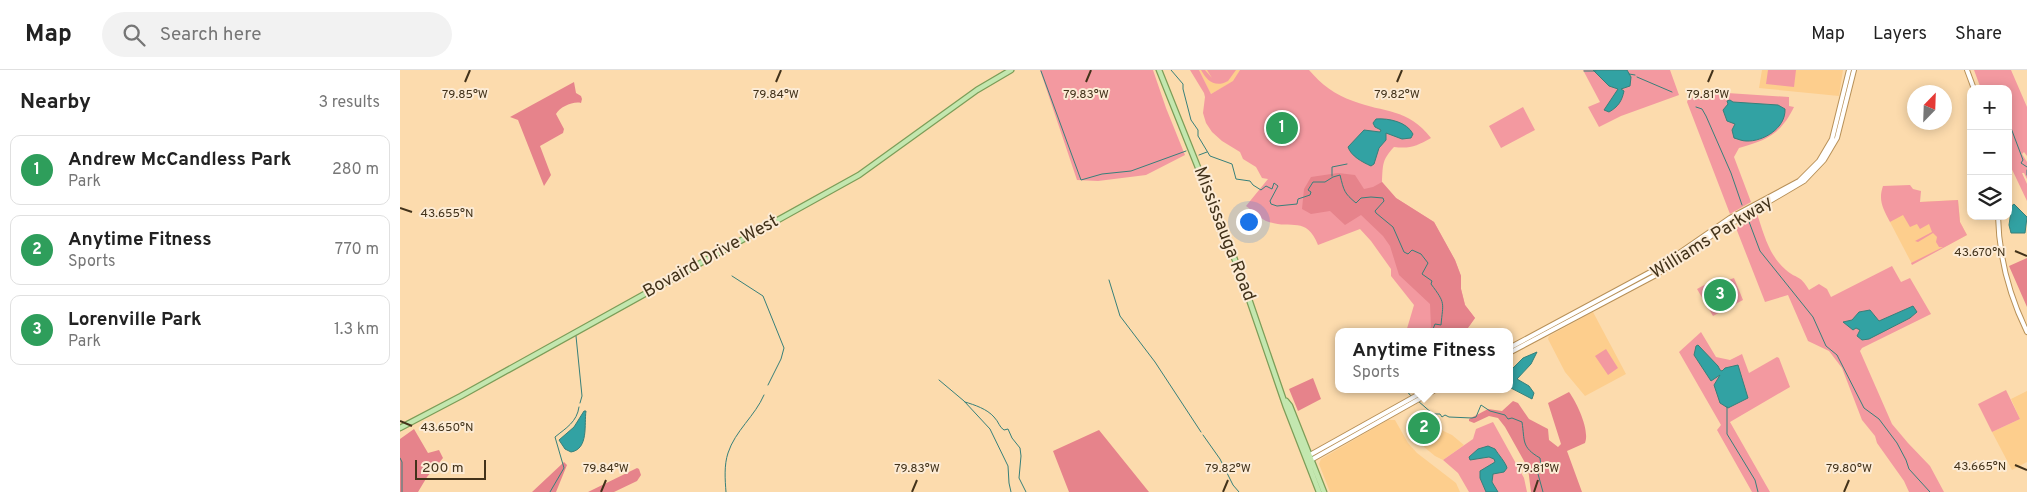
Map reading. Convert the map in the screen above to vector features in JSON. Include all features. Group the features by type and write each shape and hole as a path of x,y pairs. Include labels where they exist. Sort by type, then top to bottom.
{"main road":[{"name":"Bovaird Drive West","path":"400,428 860,175 969,96 1011,70"},
{"name":"Mississauga Road","path":"1160,70 1237,264 1285,400 1290,406 1319,492"},
{"name":"Williams Parkway","path":"1513,346 1656,270 1730,218 1799,181 1819,161 1832,139 1849,70"},
{"name":"Williams Parkway","path":"1513,352 1656,275 1729,224 1804,181 1824,160 1837,138 1854,70"},
{"path":"1967,70 1973,85"},
{"path":"1998,220 1999,245 2004,274 2027,332"},
{"path":"1308,459 1426,393"},
{"name":"Mississauga Road","path":"1308,459 1324,492"}],"shaded area":[{"path":"1040,70 1153,70 1185,155 1146,175 1098,181 1077,180"},
{"path":"1190,70 1199,70 1211,94 1233,81 1240,70 1309,70 1318,80 1340,96 1404,116 1422,128 1431,138 1405,148 1394,147 1387,155 1384,163 1382,182 1396,198 1434,222 1455,260 1461,276 1461,289 1465,305 1475,318 1468,328 1407,328 1414,305 1391,276 1391,269 1360,229 1318,245 1308,230 1303,227 1266,221 1246,206 1268,179 1262,178 1256,167 1243,159 1240,152 1222,141 1212,132 1206,123 1203,113 1204,93"},
{"path":"1199,70 1240,70 1234,81 1211,94"},
{"path":"1201,70 1205,70 1212,78 1207,70 1236,70 1228,81 1219,84 1209,80"},
{"path":"1583,70 1670,70 1679,95 1621,116 1599,127 1588,107 1600,102"},
{"path":"1762,70 1843,70 1839,96 1759,88"},
{"path":"1768,70 1796,70 1794,87 1766,84"},
{"path":"1974,70 2011,70 2027,107 2027,156 2024,152 2022,154 2027,162 2027,179 2024,173 2022,173 2027,184 2027,201 2012,169 2012,85 1980,85"},
{"path":"574,82 576,93 582,99 581,103 571,104 558,111 556,114 564,129 563,133 540,146 551,175 544,186 518,120 510,117"},
{"path":"1712,92 1789,97 1789,106 1794,107 1783,124 1772,135 1739,148 1734,157 1751,202 1730,214 1687,102 1688,99"},
{"path":"1523,107 1535,130 1501,148 1489,126"},
{"path":"1338,173 1355,175 1364,189 1382,182 1396,198 1434,222 1455,260 1461,276 1461,289 1465,305 1475,318 1468,328 1430,328 1430,304 1399,275 1390,246 1383,236 1361,215 1345,225 1330,211 1311,214 1302,209 1304,189 1311,177"},
{"path":"1910,185 1913,189 1921,191 1920,202 1958,200 1960,222 1967,235 1912,265 1911,263 1943,247 1939,247 1936,242 1937,237 1933,233 1918,242 1915,241 1932,232 1929,224 1920,229 1917,224 1910,227 1903,215 1890,222 1887,217 1881,200 1883,186"},
{"path":"1958,200 1960,222 1967,235 1912,264 1890,222 1919,202"},
{"path":"1757,214 1775,258 1789,273 1803,281 1809,290 1819,284 1827,289 1831,297 1892,266 1901,282 1910,278 1931,314 1862,348 1860,351 1892,424 1930,466 1944,492 1909,492 1904,481 1877,443 1875,436 1862,420 1842,368 1829,351 1808,341 1788,295 1765,302 1736,228"},
{"path":"2027,258 2027,307 2009,266"},
{"path":"1717,278 1723,282 1734,278 1743,300 1713,316 1697,289"},
{"path":"1593,312 1626,374 1585,396 1565,372 1548,339 1549,336"},
{"path":"1701,332 1716,357 1730,360 1742,354 1749,373 1777,357 1779,358 1790,387 1730,422 1770,492 1752,492 1717,430 1721,425 1679,352"},
{"path":"1606,349 1618,368 1608,375 1595,356"},
{"path":"1313,378 1321,399 1298,411 1289,389"},
{"path":"2006,390 2020,419 1992,432 1978,404"},
{"path":"2027,391 2027,462 2012,470 1992,432 2020,419 2011,399"},
{"path":"1569,392 1576,403 1586,431 1585,443 1567,451 1582,492 1531,492 1528,468 1498,418 1489,416 1474,423 1469,421 1469,419 1488,409 1502,411 1513,401 1518,403 1529,419 1548,429 1549,440 1558,447 1561,444 1548,403"},
{"path":"1388,420 1395,420 1408,443 1417,453 1456,483 1460,492 1330,492 1319,464 1321,459"},
{"path":"1420,420 1452,435 1464,445 1443,460 1435,456 1424,447 1411,426"},
{"path":"1493,422 1524,478 1527,492 1469,492 1458,473 1443,460 1473,439 1476,429"},
{"path":"414,429 428,453 439,450 443,458 427,477 418,492 400,492 400,439"},
{"path":"1099,430 1149,492 1069,492 1053,451"},
{"path":"564,462 567,465 556,492 532,492"},
{"path":"637,468 641,475 637,481 614,492 588,492"}],"water":[{"path":"1593,70 1627,70 1631,77 1630,86 1621,89 1624,91 1622,98 1615,108 1609,112 1604,110 1618,89 1609,86"},
{"path":"1727,101 1733,102 1778,105 1785,109 1782,122 1778,128 1766,136 1753,141 1734,138 1732,130 1735,124 1727,121 1723,110 1728,104"},
{"path":"1376,119 1386,119 1407,126 1413,134 1411,138 1402,139 1386,133 1386,140 1379,148 1374,164 1371,166 1354,156 1348,147 1364,130 1380,132 1381,130 1375,127 1373,123"},
{"path":"2014,204 2027,217 2025,233 2011,233 2009,225 2010,220 2012,220 2012,206"},
{"path":"1913,306 1917,312 1910,318 1869,339 1862,340 1857,336 1860,330 1856,328 1853,330 1843,322 1852,320 1859,312 1870,310 1879,321"},
{"path":"1698,345 1722,371 1725,368 1738,365 1748,398 1728,408 1720,403 1714,385 1720,375 1711,381 1694,355"},
{"path":"1537,352 1531,364 1517,379 1529,386 1534,393 1532,399 1513,389 1513,368 1523,358"},
{"path":"584,411 586,411 583,441 577,450 571,452 565,449 559,440 574,427"},
{"path":"1488,446 1495,449 1507,468 1504,472 1493,474 1492,482 1498,492 1486,492 1480,478 1480,471 1495,462 1494,459 1489,457 1470,460 1469,457 1478,449"}],"waterway":[{"path":"1171,70 1183,84 1191,120 1198,130 1198,136 1210,156 1232,164 1236,179 1250,181 1261,190 1266,186 1272,189 1274,183 1278,186 1270,201 1271,204 1277,206 1297,204 1298,199 1310,195 1311,192 1308,190 1313,182 1325,182 1340,175 1345,191 1356,203 1361,198 1383,198 1384,201 1375,211 1376,213 1393,227 1404,252 1408,254 1412,250 1421,254 1428,263 1422,274 1432,281 1431,284 1442,303 1441,325 1435,324 1433,328"},
{"path":"1041,71 1081,180 1102,174 1131,171 1186,151"},
{"path":"1584,71 1596,71"},
{"path":"1629,74 1635,75"},
{"path":"1637,77 1672,92"},
{"path":"1696,107 1702,109 1706,116 1731,173 1742,205"},
{"path":"2012,130 2023,160 2021,163 2027,167"},
{"path":"1199,155 1207,152"},
{"path":"1332,176 1332,167 1347,164"},
{"path":"2027,170 2027,175"},
{"path":"1748,219 1760,251 1813,317 1826,346 1837,355 1864,408 1879,419 1897,443 1909,469 1930,492"},
{"path":"732,276 763,296 784,348 781,359 768,385"},
{"path":"1109,280 1120,316 1155,362 1201,432"},
{"path":"576,336 582,396 580,403"},
{"path":"939,380 964,401 990,429 1008,466 1011,492"},
{"path":"726,492 725,467 731,445 756,410 764,395"},
{"path":"1418,401 1433,414 1440,414 1442,417 1445,415 1449,417 1476,417 1481,405 1490,411 1505,415 1508,419 1512,418 1522,422 1525,443 1540,458 1541,466 1538,474 1543,492"},
{"path":"965,402 988,412 996,419 1002,429 1008,429 1020,448 1019,478 1026,492"},
{"path":"550,492 564,468 555,437 573,421 579,407"},
{"path":"1727,407 1727,434 1755,480 1758,492"},
{"path":"1203,435 1220,459 1233,485 1239,492"},
{"path":"400,458 402,462 402,492"}],"place":[{"name":"Andrew McCandless Park","path":"1282,128"},
{"name":"Lorenville Park","path":"1720,295"},
{"name":"Anytime Fitness","path":"1424,428"}]}
